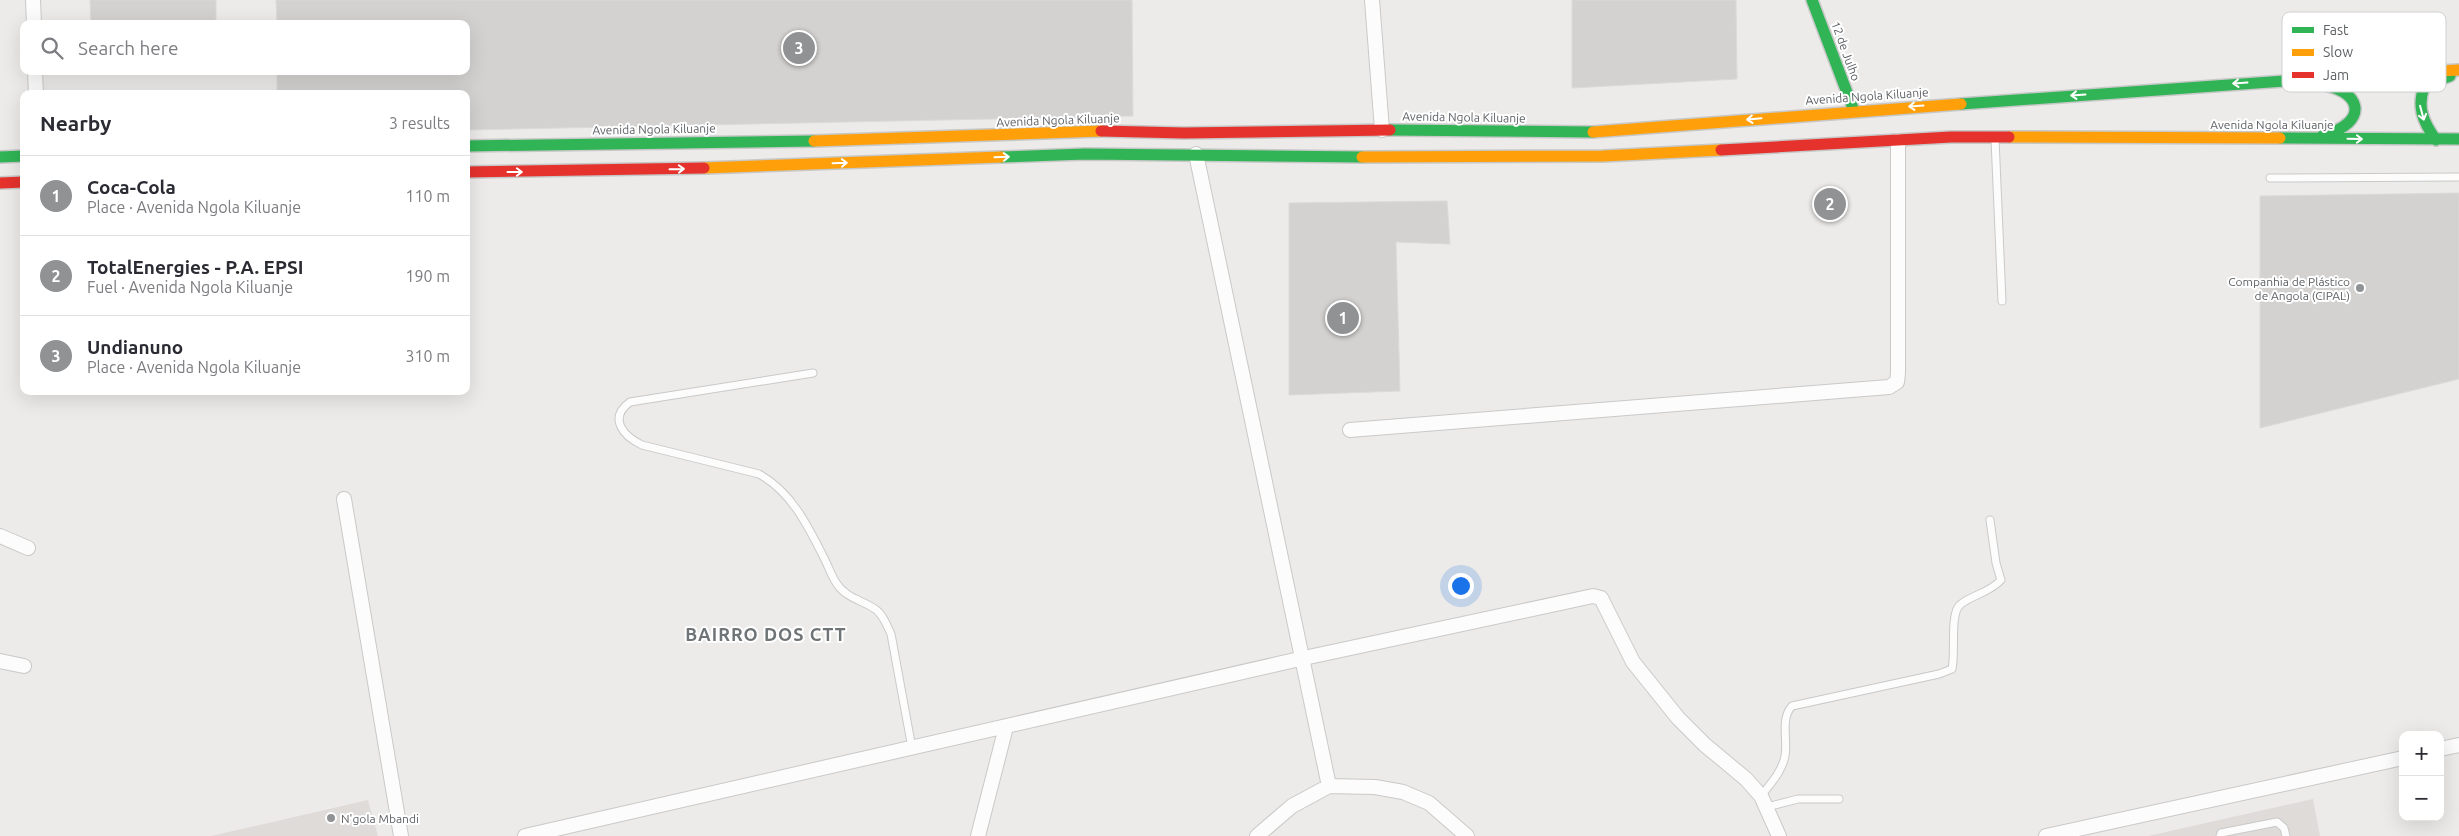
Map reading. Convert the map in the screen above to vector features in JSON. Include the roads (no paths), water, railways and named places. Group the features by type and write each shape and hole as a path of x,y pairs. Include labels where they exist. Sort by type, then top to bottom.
{"main road":[{"name":"12 de Julho","path":"1812,0 1854,111"},
{"name":"Avenida Ngola Kiluanje","path":"2446,72 2459,71"},
{"path":"2446,76 2459,71"},
{"name":"Avenida Ngola Kiluanje","path":"470,146 848,140 1110,131 1184,133 1382,130 1592,132 2282,80"},
{"path":"2306,138 2328,134 2348,125 2353,119 2355,108 2352,99 2346,92"},
{"path":"2422,92 2420,95 2422,117 2436,140"},
{"name":"Avenida Ngola Kiluanje","path":"470,172 750,167 1086,154 1459,158 1603,156 1995,137 2459,139"},
{"path":"0,157 20,156"},
{"path":"0,183 20,182"}],"street":[{"path":"34,0 34,20"},
{"path":"1372,0 1382,130"},
{"path":"35,75 36,90"},
{"path":"1350,430 1889,386 1897,382 1898,141"},
{"path":"1196,154 1330,786"},
{"path":"344,499 401,836"},
{"path":"0,536 28,548"},
{"path":"525,836 1304,658 1593,596 1601,598 1634,662 1678,718 1705,745 1746,779 1764,802 1779,836"},
{"path":"0,661 24,666"},
{"path":"978,836 1006,727"},
{"path":"2444,748 2459,745"},
{"path":"2046,836 2399,759"},
{"path":"1257,836 1292,806 1330,786 1375,787 1403,792 1429,803 1467,836"}],"lane":[{"path":"1995,137 2002,301"},
{"path":"2270,178 2459,178"},
{"path":"813,373 630,402 622,408 619,416 621,428 629,439 642,445 759,474 771,481 784,493 799,512 837,585 851,598 876,609 884,620 890,634 912,748"},
{"path":"1764,802 1785,755 1785,729 1788,710 1792,706 1939,674 1952,669 1954,659 1954,615 1959,604 1993,589 2001,580 1996,563 1990,520"},
{"path":"1764,802 1798,799 1839,799"},
{"path":"2220,836 2221,833 2277,822 2284,828 2286,836"}],"place":[{"name":"Undianuno","path":"799,48"},
{"name":"TotalEnergies - P.A. EPSI","path":"1830,204"},
{"name":"Companhia de Plástico de Angola (CIPAL)","path":"2360,288"},
{"name":"Coca-Cola","path":"1343,318"},
{"name":"N'gola Mbandi","path":"331,818"}],"district":[{"name":"BAIRRO DOS CTT","path":"766,634"}]}
